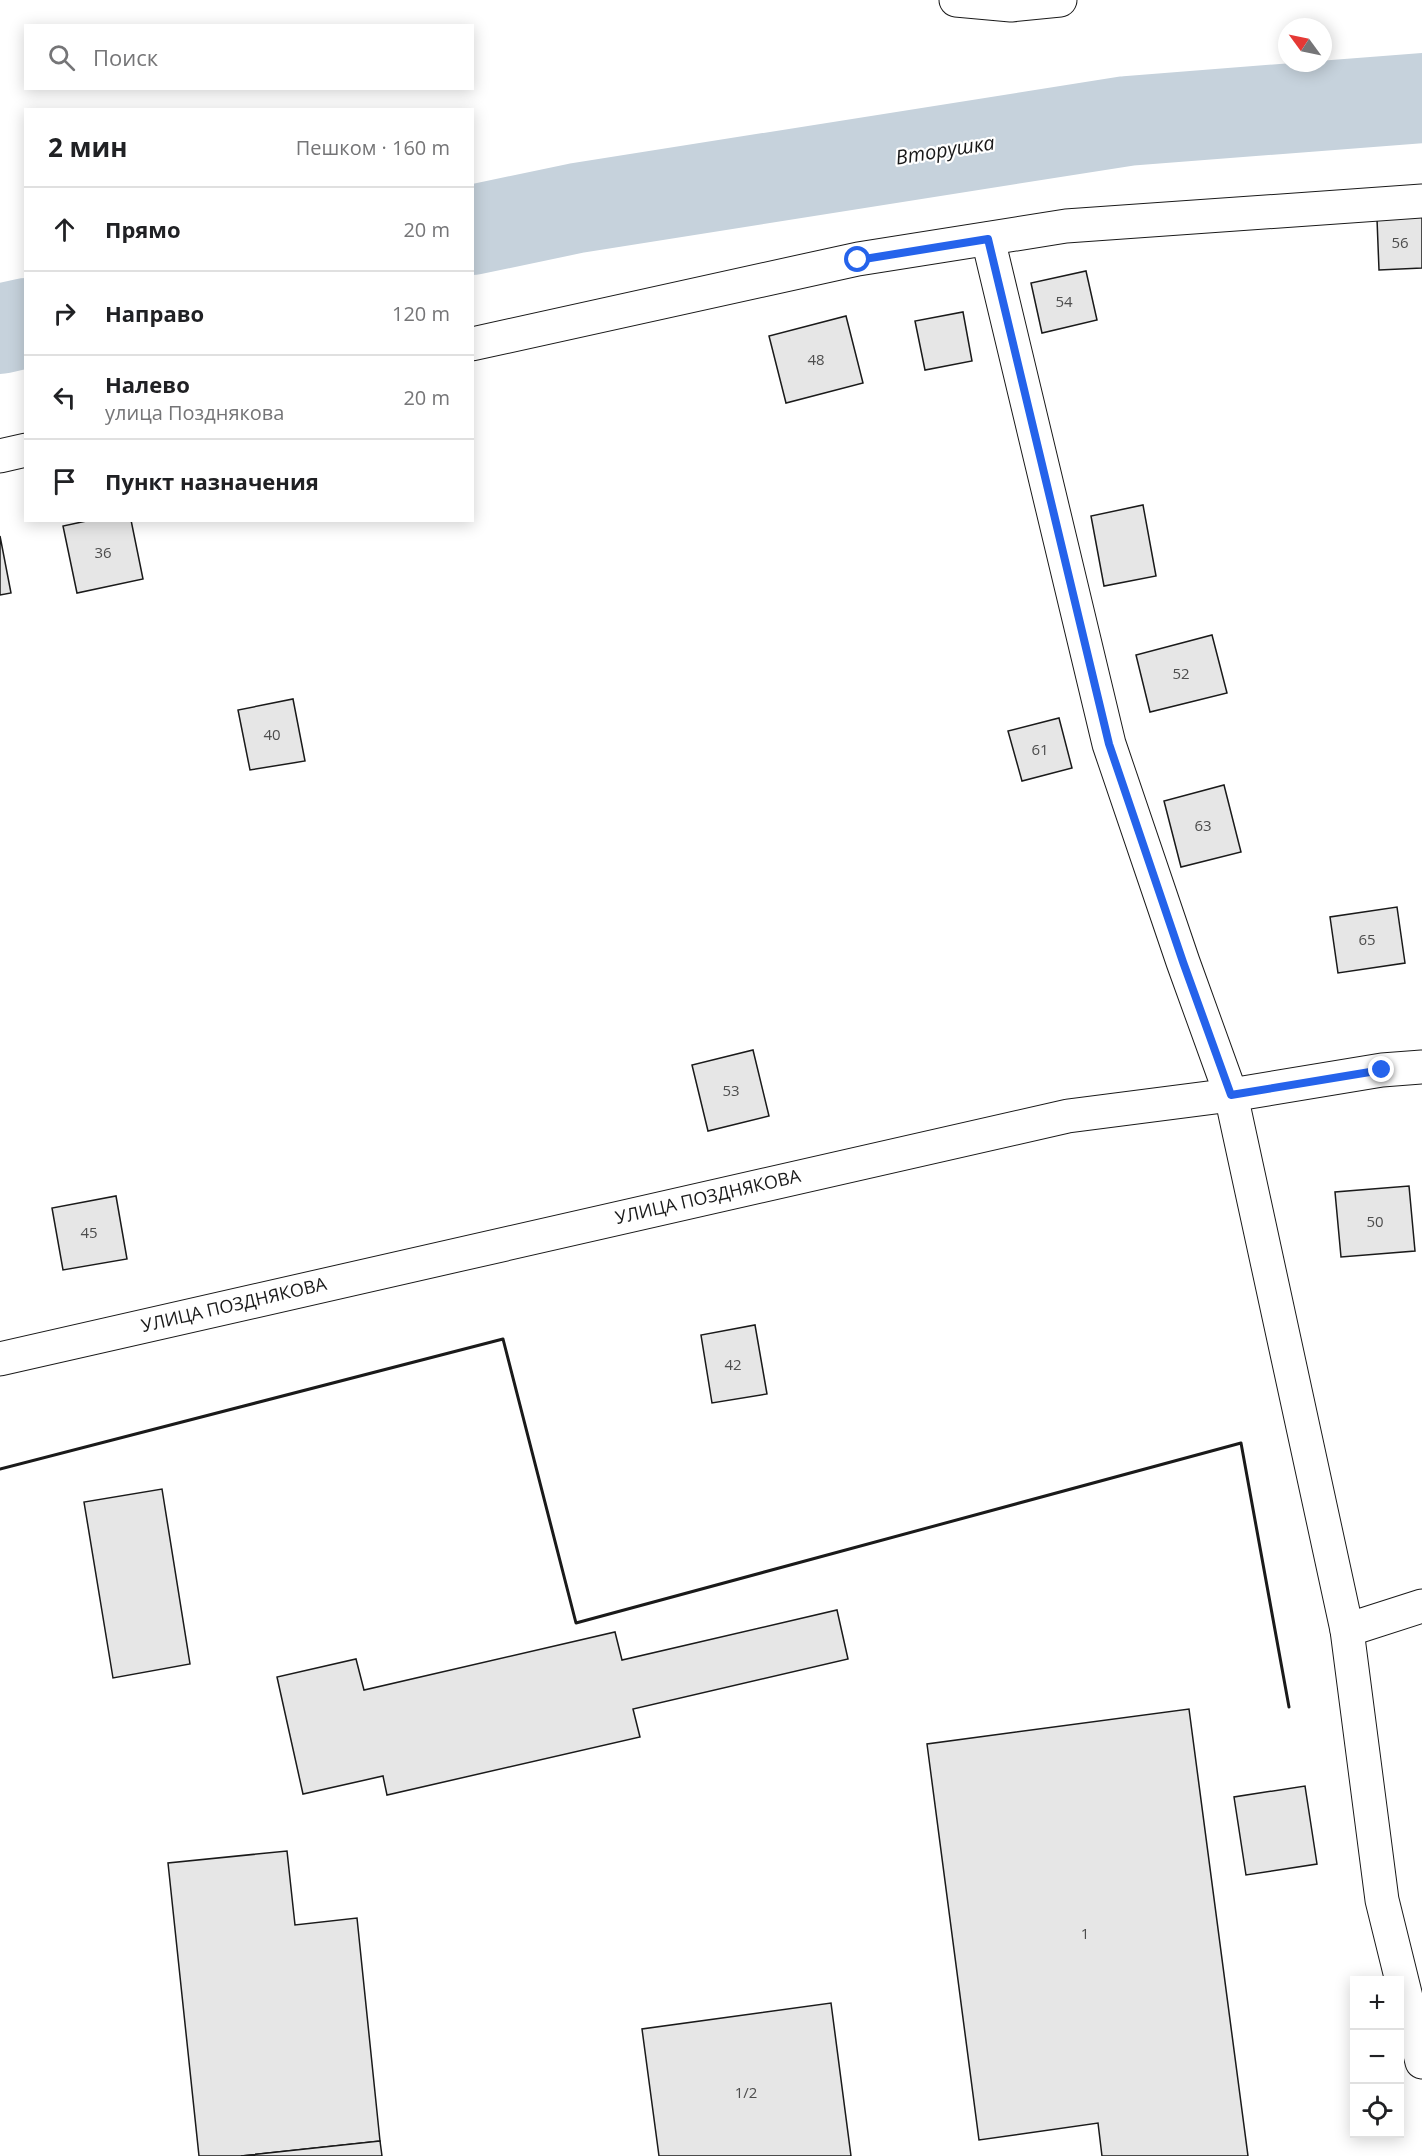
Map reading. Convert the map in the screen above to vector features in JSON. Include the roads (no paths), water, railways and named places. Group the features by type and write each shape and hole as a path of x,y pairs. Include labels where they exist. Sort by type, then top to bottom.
{"street":[{"path":"956,0 1011,5 1060,0"},
{"path":"474,344 858,260 1066,226 1422,201"},
{"path":"988,239 1109,744 1231,1095 1347,1630 1382,1900 1422,2062"},
{"path":"0,456 24,450"},
{"name":"УЛИЦА ПОЗДНЯКОВА","path":"0,1359 1068,1116 1231,1095 1382,1070 1422,1067"},
{"path":"1347,1630 1422,1606"}],"waterway":[{"name":"Вторушка","path":"474,230 577,208 1127,121 1422,98"},
{"name":"Вторушка","path":"0,329 24,323"}]}
